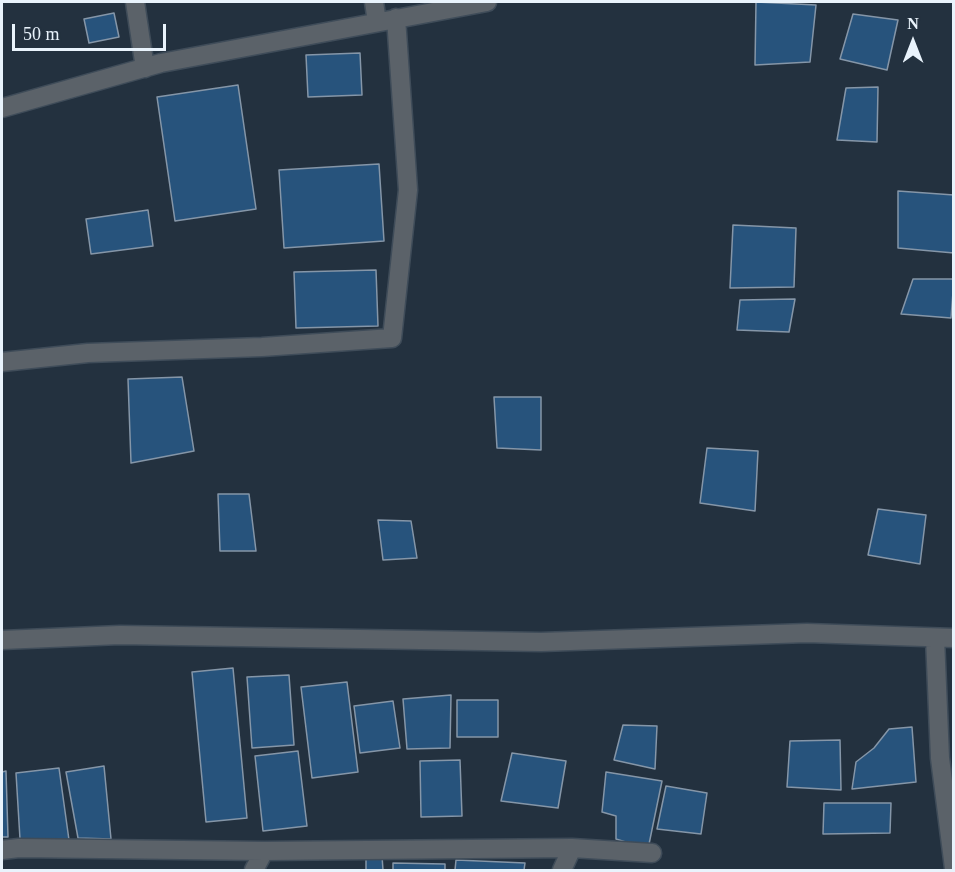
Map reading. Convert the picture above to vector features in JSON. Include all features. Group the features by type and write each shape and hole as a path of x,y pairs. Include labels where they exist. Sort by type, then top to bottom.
{"street":[{"path":"135,2 145,68"},
{"path":"374,2 377,22"},
{"path":"2,108 161,63 487,2"},
{"path":"2,362 88,354 262,347 392,338 408,190 396,18"},
{"path":"2,640 120,635 541,642 807,633 954,638"},
{"path":"935,638 940,758 954,868"},
{"path":"2,850 19,848 264,851 572,848 652,853"},
{"path":"562,870 572,848"},
{"path":"254,870 264,851"}],"building":[{"path":"756,2 816,5 810,62 755,65"},
{"path":"114,13 119,37 89,43 84,19"},
{"path":"853,14 898,20 887,70 840,59"},
{"path":"360,53 362,95 308,97 306,55"},
{"path":"238,85 256,209 175,221 157,97"},
{"path":"878,87 877,142 837,140 846,88"},
{"path":"379,164 384,241 284,248 279,170"},
{"path":"898,191 954,195 954,253 898,248"},
{"path":"148,210 153,246 91,254 86,219"},
{"path":"733,225 796,228 794,287 730,288"},
{"path":"376,270 378,326 296,328 294,272"},
{"path":"913,279 954,279 951,318 901,314"},
{"path":"795,299 789,332 737,330 740,300"},
{"path":"182,377 194,451 131,463 128,379"},
{"path":"494,397 541,397 541,450 497,448"},
{"path":"707,448 758,451 755,511 700,503"},
{"path":"218,494 249,494 256,551 220,551"},
{"path":"878,509 926,515 920,564 868,555"},
{"path":"378,520 411,521 417,558 383,560"},
{"path":"233,668 247,818 206,822 192,672"},
{"path":"289,675 294,745 252,748 247,677"},
{"path":"347,682 358,772 312,778 301,687"},
{"path":"451,695 450,748 407,749 403,699"},
{"path":"457,700 498,700 498,737 457,737"},
{"path":"393,701 400,748 360,753 354,706"},
{"path":"623,725 657,726 655,769 614,760"},
{"path":"912,727 916,782 852,789 856,762 874,748 889,729"},
{"path":"840,740 841,790 787,787 790,741"},
{"path":"298,751 307,826 263,831 255,756"},
{"path":"512,753 566,761 558,808 501,801"},
{"path":"460,760 462,816 421,817 420,761"},
{"path":"104,766 111,839 78,838 66,772"},
{"path":"59,768 69,840 20,839 16,773"},
{"path":"6,771 8,837 2,837 2,772"},
{"path":"606,772 662,781 648,849 616,839 616,816 602,812"},
{"path":"666,786 707,793 701,834 657,829"},
{"path":"824,803 891,803 890,833 823,834"},
{"path":"366,856 382,856 383,870 366,870"},
{"path":"456,860 525,863 524,870 455,870"},
{"path":"393,863 445,864 445,870 393,870"}]}
